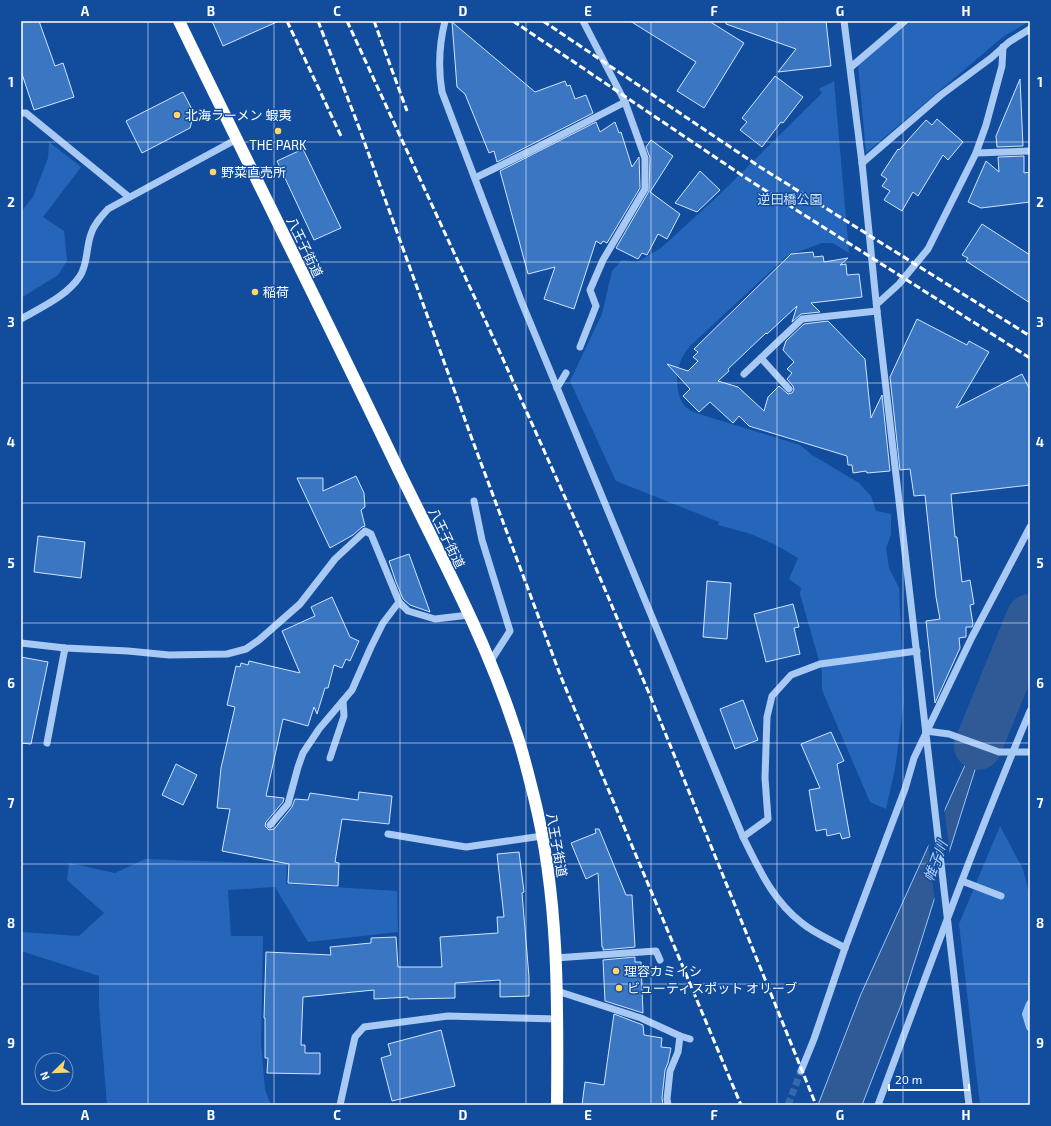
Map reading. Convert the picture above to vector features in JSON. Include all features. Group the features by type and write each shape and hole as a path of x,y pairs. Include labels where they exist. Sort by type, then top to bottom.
{"highway":[{"name":"八王子街道","path":"179,21 469,615 490,662 516,730 542,836 552,897 558,1019 557,1105"}],"street":[{"path":"445,21 441,38 439,74 442,92 522,303 744,837 761,874 776,898 802,923 845,948"},
{"path":"580,347 596,306 590,290 600,266 645,189 644,158 625,102 583,21"},
{"path":"844,21 851,67 877,308 969,1105"},
{"path":"851,67 905,21"},
{"path":"862,163 941,95 991,58 1003,47 1030,29"},
{"path":"744,374 802,318 877,308 928,249 976,153 986,125 1002,66 1003,47"},
{"path":"475,178 625,102"},
{"path":"21,113 26,113 129,197"},
{"path":"21,319 67,290 81,275 87,258 90,234 97,220 108,209 237,140"},
{"path":"976,153 1030,151"},
{"path":"761,358 789,389"},
{"path":"557,388 566,373"},
{"path":"474,501 482,540 510,631 490,662"},
{"path":"801,1072 814,1039 845,948 905,789 914,758 972,637 1030,527"},
{"path":"21,643 65,648 128,651 169,655 227,654 246,649 259,640 300,604 335,559 365,531 371,534 399,602 408,611 435,619 469,615"},
{"path":"270,825 288,804 303,753 319,729 352,690 383,623 399,602"},
{"path":"47,742 65,648"},
{"path":"744,837 768,819 765,778 767,717 772,696 791,675 820,664 917,651"},
{"path":"330,758 344,716 343,700"},
{"path":"878,1105 947,919 1012,753 1030,712"},
{"path":"926,731 949,734 999,752 1030,752"},
{"path":"388,834 466,847 542,836"},
{"path":"962,881 1001,896"},
{"path":"555,958 656,952 660,960"},
{"path":"557,991 641,1018 690,1039"},
{"path":"340,1105 355,1038 364,1027 448,1016 558,1019"},
{"path":"668,1105 667,1099 670,1071 678,1052 680,1036"}],"green space":[{"path":"912,21 1030,21 1004,36 866,153 858,64"},
{"name":"逆田橋公園","path":"834,81 849,253 833,243 822,243 787,256 690,346 679,365 677,385 683,404 690,410 800,445 812,455 859,483 871,496 876,511 891,514 891,535 886,548 889,568 899,588 904,700 895,769 886,809 870,802 822,690 822,671 800,594 801,588 789,579 798,558 774,544 751,534 718,525 719,522 616,481 570,381 602,314 612,271 622,260 637,262 661,248 718,196 822,93 819,89"},
{"path":"49,142 81,167 43,217 64,231 67,261 58,275 21,298 21,212 33,197 48,158"},
{"path":"1000,826 1023,869 1030,897 1030,1105 980,1105 959,924"},
{"path":"145,859 287,864 286,884 397,891 398,932 308,942 275,887 228,890 231,936 263,936 261,1043 265,1090 271,1105 107,1105 99,1006 99,976 21,951 21,932 79,936 104,913 67,880 69,863 115,873"}],"water":[{"path":"1002,684 901,1005 862,1105 818,1105 861,994"}],"pier":[{"path":"944,806 950,855 935,904 928,842"}],"building":[{"path":"21,21 39,21 55,66 63,63 74,97 34,110 21,71"},
{"path":"212,21 279,21 223,46"},
{"path":"630,21 709,21 744,43 704,108 677,91 696,62"},
{"path":"726,21 826,21 831,66 778,72 796,49 726,24"},
{"path":"452,22 535,92 565,81 567,86 570,85 575,99 586,95 593,113 497,162 494,151 489,153 465,94 457,87"},
{"path":"775,76 803,97 762,147 740,130 747,122 742,118"},
{"path":"1020,79 1023,146 997,147 996,136"},
{"path":"183,92 194,113 190,128 142,153 126,121"},
{"path":"937,119 963,142 948,160 943,155 918,196 913,192 902,211 884,200 890,191 882,186 887,179 881,175 898,149 899,150 926,120 932,125"},
{"path":"596,122 600,132 615,122 619,133 621,132 632,167 639,157 640,188 607,243 603,241 601,244 596,241 574,309 544,299 555,267 528,274 500,171"},
{"path":"651,140 673,156 650,192 680,214 667,239 658,234 647,255 642,253 638,259 616,248 649,191 650,158 646,147"},
{"path":"303,149 341,228 314,240 277,161"},
{"path":"1024,156 1024,173 1030,172 1030,202 981,208 968,202 986,161 999,172 998,157"},
{"path":"700,171 720,190 697,212 675,203"},
{"path":"982,224 1030,255 1030,303 966,261 968,258 962,255"},
{"path":"813,252 814,257 823,256 824,262 848,258 840,265 846,264 847,275 859,274 862,297 811,303 820,312 801,314 792,322 797,306 728,369 729,371 718,381 738,387 764,411 768,397 779,386 788,394 792,393 794,390 793,386 787,379 792,373 787,369 794,362 783,350 786,341 804,324 828,321 865,359 871,418 882,395 890,471 867,473 866,471 853,473 852,465 848,465 847,456 749,426 739,416 733,423 710,402 699,412 683,396 690,389 667,364 688,371 698,361 693,357 698,352 694,349 791,254"},
{"path":"917,319 967,345 969,341 989,352 956,408 1022,374 1030,390 1030,485 951,494 955,537 957,537 962,582 970,580 974,604 970,605 973,625 972,627 966,627 966,637 959,638 960,648 935,703 926,621 940,619 936,597 925,495 914,496 910,469 900,470 890,377"},
{"path":"356,476 364,493 365,507 361,510 365,526 353,535 330,548 297,478 323,478 323,491"},
{"path":"38,536 85,542 81,578 34,572"},
{"path":"409,554 430,612 410,605 403,599 396,582 389,561"},
{"path":"707,581 731,583 727,639 703,637"},
{"path":"332,597 350,637 359,641 350,661 346,659 342,668 334,665 328,688 325,688 317,714 314,707 308,726 283,719 266,796 284,798 283,802 266,822 265,826 269,830 274,829 292,807 295,799 308,800 310,793 358,800 359,792 392,796 389,824 342,819 335,862 339,863 338,886 288,883 289,864 222,851 230,809 217,808 221,768 235,707 227,705 236,666 240,667 241,663 248,665 249,661 300,673 282,631 315,616 311,607"},
{"path":"793,604 799,627 794,628 800,654 766,662 754,614"},
{"path":"21,657 48,662 31,744 21,743"},
{"path":"743,700 758,740 735,749 720,709"},
{"path":"831,732 844,761 837,764 850,837 842,839 840,833 827,836 826,829 816,831 809,790 820,788 801,744"},
{"path":"176,764 197,775 183,805 162,795"},
{"path":"595,829 599,829 626,895 632,895 635,947 603,950 598,873 586,879 571,843 596,833"},
{"path":"519,852 524,892 522,893 529,977 529,996 500,997 500,980 455,983 455,998 408,999 408,997 374,999 374,990 303,997 301,1045 305,1045 305,1053 320,1053 320,1074 267,1073 268,1058 265,1058 264,1018 266,952 331,955 330,947 371,943 371,938 396,937 398,967 442,967 440,937 498,933 497,917 504,917 497,854"},
{"path":"635,957 635,962 641,962 643,1013 605,1001 603,960"},
{"path":"614,1014 643,1025 644,1035 662,1038 661,1047 671,1048 665,1070 662,1098 663,1105 582,1105 585,1082 604,1085"},
{"path":"441,1030 455,1086 392,1101 381,1058 391,1055 388,1044"}],"waterway":[{"name":"帷子川","path":"978,746 1030,618"},
{"path":"1030,1004 1026,1014 1030,1027"}],"tunnel":[{"path":"788,1105 801,1071"}],"railway":[{"path":"287,21 341,136"},
{"path":"318,21 360,130 472,439 561,677 741,1105"},
{"path":"347,21 498,348 581,533 651,698 816,1105"},
{"path":"374,21 407,111"},
{"path":"513,21 749,180 1030,358"},
{"path":"543,21 760,167 1030,336"}],"place":[{"name":"北海ラーメン 蝦夷","path":"177,115"},
{"name":"THE PARK","path":"278,131"},
{"name":"野菜直売所","path":"213,172"},
{"name":"稲荷","path":"255,292"},
{"name":"理容カミイシ","path":"616,971"},
{"name":"ビューティスポット オリーブ","path":"619,988"}]}
